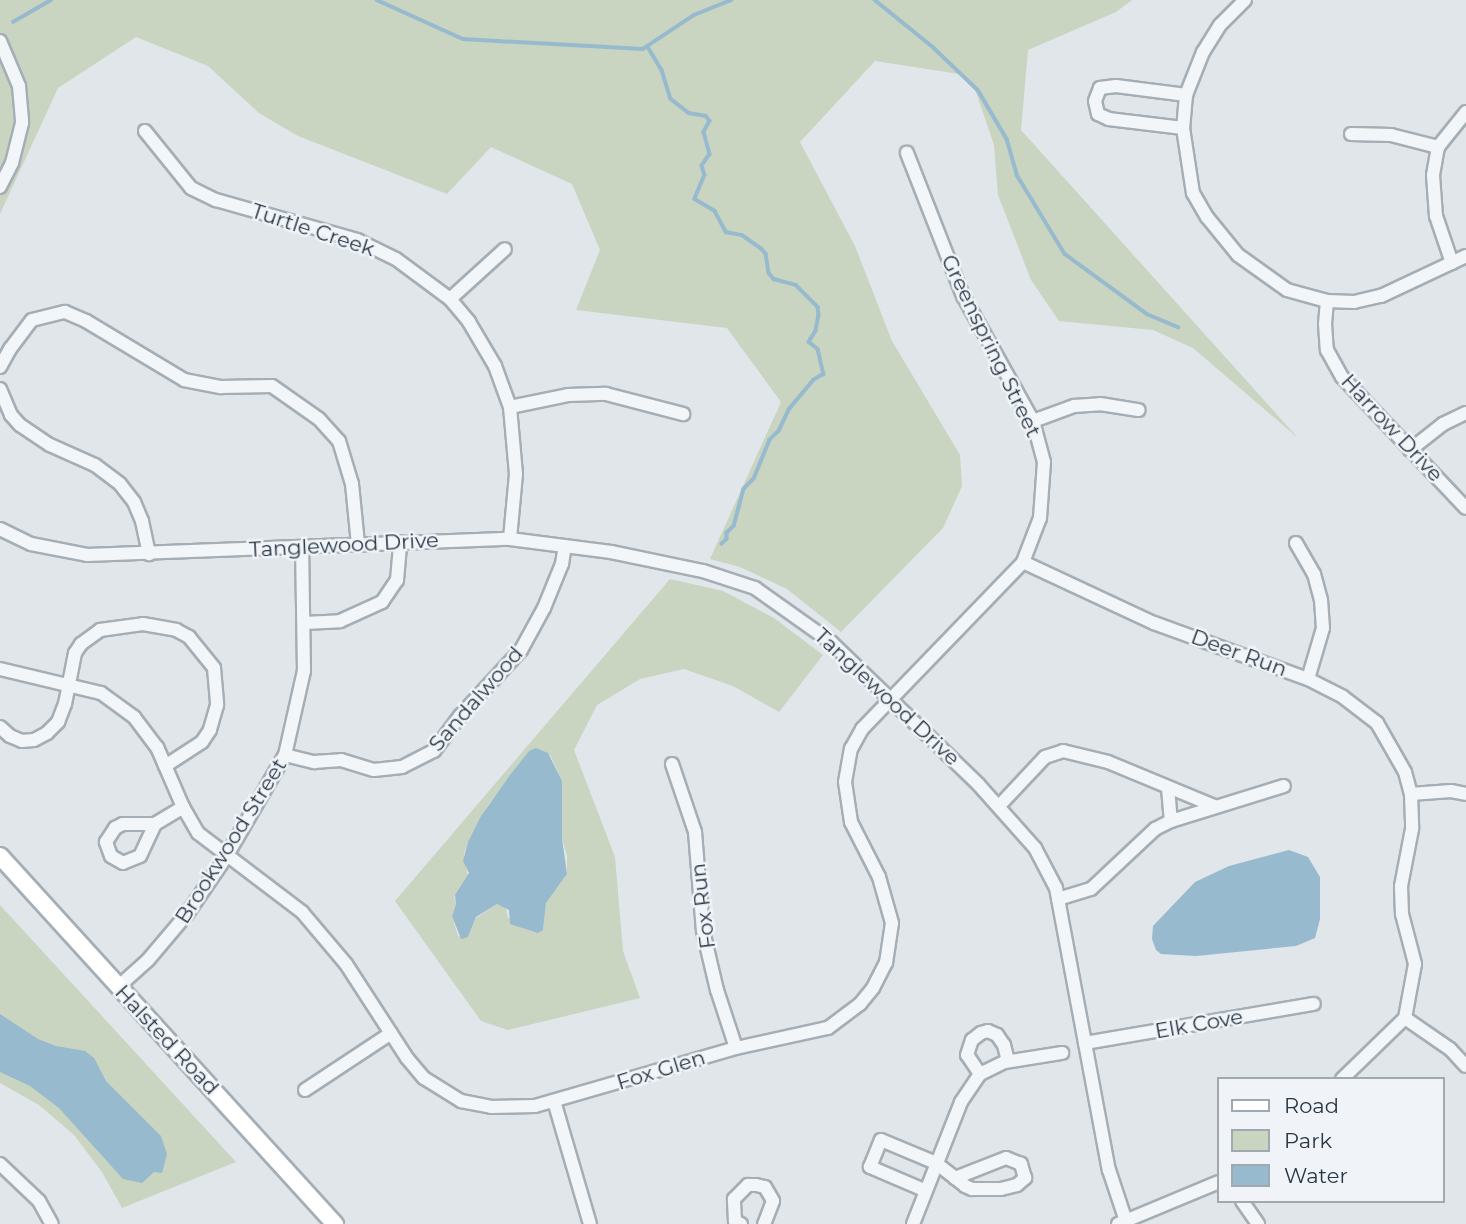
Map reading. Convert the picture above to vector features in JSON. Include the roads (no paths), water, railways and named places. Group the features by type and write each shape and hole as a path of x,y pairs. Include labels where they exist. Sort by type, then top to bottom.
{"street":[{"path":"1245,0 1220,25 1203,52 1186,95 1183,128 1193,193 1207,217 1238,255 1287,290 1327,302 1354,302 1381,296 1466,256"},
{"path":"0,41 19,86 22,123 12,163 0,187"},
{"path":"1183,128 1109,119 1098,114 1094,102 1100,88 1116,86 1186,95"},
{"path":"1452,262 1436,216 1433,174 1438,147 1466,112"},
{"name":"Turtle Creek","path":"145,131 191,188 216,200 357,240 396,260 450,299 469,322 495,366 510,407 516,474 510,538"},
{"path":"1351,134 1391,135 1438,147"},
{"name":"Greenspring Street","path":"890,699 1023,562 1040,518 1044,462 1033,422 963,296 907,153"},
{"path":"450,299 505,249"},
{"name":"Harrow Drive","path":"1327,302 1327,350 1342,377 1466,508"},
{"path":"0,366 9,349 32,320 65,312 86,321 184,380 221,387 272,386 319,419 339,441 352,484 358,544"},
{"path":"0,388 11,415 20,425 50,444 95,465 120,484 134,502 142,521 149,554"},
{"path":"510,407 568,395 606,394 683,414"},
{"path":"1033,422 1074,406 1100,404 1139,410"},
{"path":"1410,450 1443,424 1466,413"},
{"name":"Tanglewood Drive","path":"0,529 31,544 87,555 510,538 703,571 755,588 824,636 999,806 1035,848 1056,888 1109,1170 1123,1223"},
{"path":"305,623 340,621 382,602 397,580 400,542"},
{"path":"1296,543 1314,574 1321,600 1323,628 1308,679"},
{"name":"Sandalwood","path":"285,755 314,762 341,760 374,770 402,767 434,751 460,716 521,650 544,608 562,564 565,546"},
{"name":"Brookwood Street","path":"118,987 171,936 226,857 285,755 304,671 302,547"},
{"name":"Deer Run","path":"1023,562 1154,623 1308,679 1343,697 1377,723 1405,772 1411,794 1412,829 1401,886 1402,914 1415,964 1405,1018"},
{"path":"0,727 10,737 22,741 34,740 47,733 58,722 75,653 81,644 100,630 143,624 176,630 189,636 214,668 217,687 215,717 202,742 191,752 165,766"},
{"name":"Fox Glen","path":"0,669 101,693 120,704 147,732 198,834 302,912 346,964 391,1033 425,1077 461,1101 491,1107 535,1106 736,1048 828,1028 860,1004 886,963 892,923 879,877 851,822 845,782 851,749 862,729 890,699"},
{"path":"999,806 1045,757 1063,751 1108,762 1214,806"},
{"name":"Fox Run","path":"672,764 695,832 703,931 717,990 736,1048"},
{"path":"1058,899 1091,889 1155,829 1171,821 1284,786"},
{"path":"1168,788 1171,821"},
{"path":"1411,794 1466,794"},
{"path":"155,824 183,807"},
{"name":"Halsted Road","path":"0,856 335,1224"},
{"name":"Elk Cove","path":"1085,1043 1314,1004"},
{"path":"1344,1077 1405,1018 1450,1049 1466,1066"},
{"path":"980,1074 967,1055 972,1040 981,1033 988,1031 997,1035 1004,1045 1008,1061"},
{"path":"305,1090 391,1033"},
{"path":"913,1224 961,1102 980,1074 1008,1061 1062,1053"},
{"path":"555,1101 590,1224"},
{"path":"925,1190 870,1167 881,1140 936,1163 955,1178 972,1189 989,1192 1017,1185 1025,1178 1021,1164 1006,1158 955,1178"},
{"path":"0,1164 39,1201 52,1224"},
{"path":"1123,1223 1218,1182"},
{"path":"741,1224 735,1221 734,1199 748,1185 765,1187 773,1201 764,1224"},
{"path":"1243,1203 1258,1224"}],"water":[{"path":"536,748 548,753 562,781 562,838 567,874 546,903 543,930 538,933 510,924 509,910 497,904 476,917 468,937 461,939 452,916 456,904 455,895 469,873 463,861 468,842 481,816 510,775 529,751"},
{"path":"1289,850 1308,857 1320,877 1320,919 1315,938 1296,946 1196,956 1161,954 1156,950 1152,939 1153,926 1195,882 1229,866"},
{"path":"0,1014 38,1039 56,1046 85,1051 94,1058 106,1081 161,1136 167,1154 162,1173 154,1172 142,1183 123,1179 59,1108 30,1086 0,1072"}],"waterway":[{"path":"13,22 51,0"},
{"path":"377,0 463,39 643,49 694,15 731,0"},
{"path":"875,0 933,47 978,90 1007,139 1017,175 1065,254 1147,314 1178,327"},
{"path":"648,47 662,70 671,99 689,113 706,116 710,121 704,132 710,154 702,166 705,175 695,199 715,211 726,232 742,235 762,249 766,254 769,273 774,279 796,285 818,307 816,331 809,342 818,349 824,374 814,380 789,410 779,431 770,440 754,479 744,489 734,526 722,544"}]}
